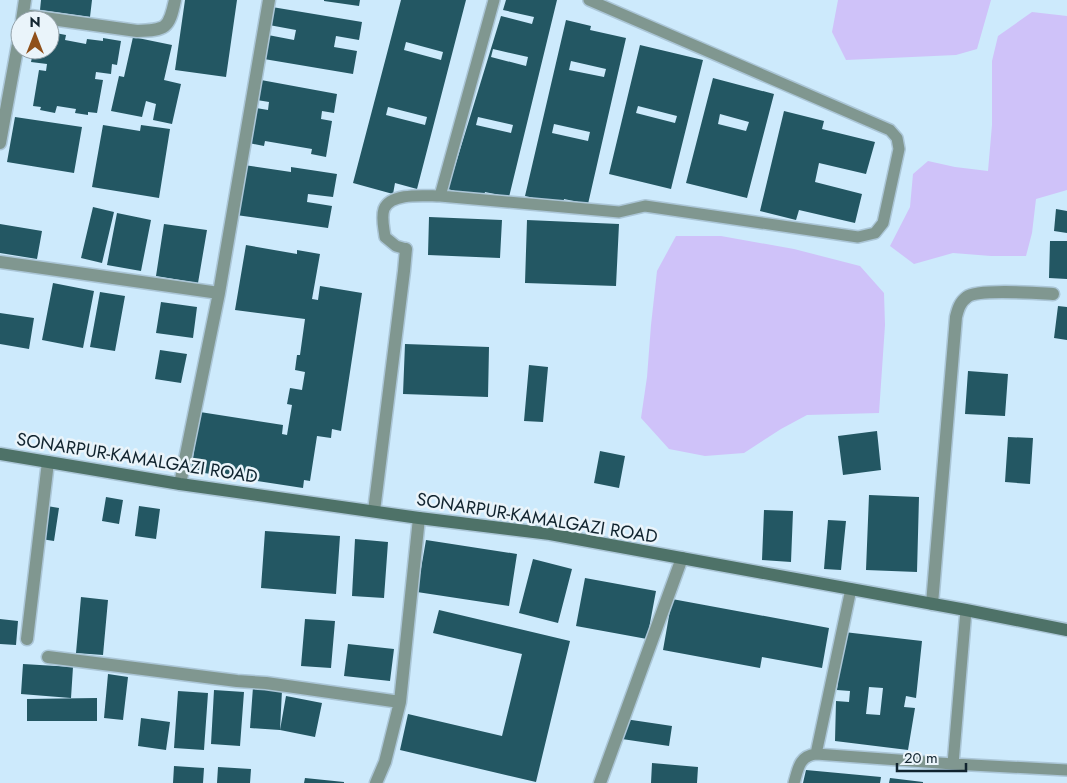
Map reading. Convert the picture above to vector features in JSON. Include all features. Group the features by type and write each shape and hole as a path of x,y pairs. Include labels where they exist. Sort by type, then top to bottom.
{"main road":[{"name":"SONARPUR-KAMALGAZI ROAD","path":"0,454 180,484 419,518 550,534 1067,630"}],"street":[{"path":"60,22 150,31 162,28 170,21 175,0"},
{"path":"180,484 220,294 269,0"},
{"path":"0,143 15,60"},
{"path":"374,511 406,249"},
{"path":"0,262 220,294"},
{"path":"932,604 956,317 959,305 968,296 980,292 1053,294"},
{"path":"27,639 48,462"},
{"path":"376,783 385,762 400,702 419,518"},
{"path":"600,783 682,558"},
{"path":"48,657 266,683 400,702"}],"lane":[{"path":"440,196 494,0"},
{"path":"406,249 396,246 385,237 382,216 385,207 392,201 411,195 619,212 645,206 858,237 875,233 884,223 900,150 897,138 890,130 588,0"},
{"path":"816,754 851,589"},
{"path":"953,764 966,610"},
{"path":"794,783 804,757 813,754 1067,770"}],"shaded area":[{"path":"838,0 991,0 977,49 956,55 846,60 832,32"},
{"path":"1032,12 1067,16 1067,190 1036,199 1032,233 1026,256 953,253 914,264 890,246 910,207 913,174 928,161 988,171 992,125 992,61 998,36"},
{"path":"676,236 721,236 794,249 860,266 884,293 885,325 879,413 807,415 744,453 705,456 669,449 641,418 647,377 657,271"}],"building":[{"path":"41,0 92,0 90,17 60,13 60,10 40,10"},
{"path":"185,0 237,0 226,77 175,70"},
{"path":"324,0 360,0 359,6"},
{"path":"401,0 466,0 417,189 395,183 393,194 353,183","holes":["406,42 443,52 441,60 404,50","388,107 427,117 425,125 386,115"]},
{"path":"506,0 557,0 509,197 485,192 483,199 448,189 501,16 532,24 534,17 503,10","holes":["493,49 528,57 526,66 491,57","478,117 513,125 511,133 476,125"]},
{"path":"272,7 362,22 359,40 336,36 334,47 357,51 353,74 264,59 268,35 294,40 296,30 269,25"},
{"path":"566,20 591,26 590,30 626,38 588,204 564,199 563,205 525,196","holes":["571,61 606,69 604,77 569,70","554,124 590,132 588,141 552,133"]},
{"path":"60,34 66,35 65,40 86,44 87,39 103,41 103,38 121,41 117,65 112,64 111,74 96,72 95,79 103,80 97,113 88,112 88,115 75,113 76,109 57,106 55,113 40,110 41,107 33,106 39,70 46,71 47,64 31,62 31,60 60,60"},
{"path":"133,37 172,45 164,80 181,84 172,124 153,120 156,104 146,101 142,117 111,111 119,76 124,77"},
{"path":"640,45 703,60 671,189 609,174","holes":["638,106 677,116 675,123 636,113"]},
{"path":"713,78 774,94 747,198 686,183","holes":["720,114 749,122 746,131 718,124"]},
{"path":"261,80 337,94 334,113 322,111 321,119 332,121 326,157 311,154 312,149 265,141 264,146 249,143 256,108 268,110 269,102 257,100"},
{"path":"784,111 824,121 822,129 875,142 866,174 819,163 815,182 862,194 855,223 799,210 796,220 760,211"},
{"path":"15,117 82,127 74,173 7,162"},
{"path":"103,125 140,131 141,125 170,129 159,198 92,187"},
{"path":"244,165 291,172 291,167 337,174 333,197 308,194 307,202 332,206 328,228 236,215"},
{"path":"93,207 114,212 102,263 81,258"},
{"path":"1056,209 1067,211 1067,233 1054,231"},
{"path":"117,213 151,220 141,271 107,265"},
{"path":"429,217 502,220 500,258 428,255"},
{"path":"527,220 619,224 616,286 525,283"},
{"path":"0,224 42,231 37,259 0,253"},
{"path":"164,224 207,230 198,283 156,276"},
{"path":"1050,241 1067,241 1067,279 1049,278"},
{"path":"246,245 297,254 297,250 320,254 312,299 318,300 320,286 362,293 341,431 332,429 331,438 317,436 310,481 304,480 303,488 191,471 200,412 283,425 282,434 287,435 292,405 287,404 290,388 302,390 305,372 295,370 297,355 300,355 305,319 235,310"},
{"path":"53,283 94,291 83,348 42,340"},
{"path":"100,292 125,296 115,351 90,347"},
{"path":"161,302 197,307 193,338 156,333"},
{"path":"1058,306 1067,307 1067,340 1054,338"},
{"path":"0,313 34,318 29,349 0,344"},
{"path":"405,344 489,347 488,397 403,394"},
{"path":"160,350 187,354 181,383 155,379"},
{"path":"529,365 548,367 543,422 524,421"},
{"path":"968,371 1008,374 1005,416 965,414"},
{"path":"877,431 881,470 843,475 838,436"},
{"path":"1008,437 1033,438 1030,484 1005,482"},
{"path":"600,451 625,456 619,488 594,483"},
{"path":"869,495 919,497 917,572 866,570"},
{"path":"106,497 123,500 119,524 102,521"},
{"path":"47,506 59,508 54,541 41,539"},
{"path":"139,506 160,509 156,539 135,536"},
{"path":"764,510 793,511 791,562 762,560"},
{"path":"828,520 846,521 841,570 824,569"},
{"path":"265,531 340,536 336,594 261,588"},
{"path":"355,539 388,542 384,598 352,596"},
{"path":"426,540 517,554 509,606 417,592"},
{"path":"533,559 572,569 558,623 519,613"},
{"path":"585,578 656,591 647,639 576,626"},
{"path":"81,597 108,600 103,655 76,653"},
{"path":"672,599 829,628 822,668 762,657 760,668 663,650"},
{"path":"439,610 570,641 536,782 400,750 408,714 502,736 522,654 433,633"},
{"path":"0,619 18,621 16,645 0,644"},
{"path":"305,619 335,621 331,668 301,666"},
{"path":"844,632 922,641 916,698 906,696 904,707 915,708 908,750 835,741 836,701 849,702 850,691 837,690","holes":["869,687 883,688 880,715 866,714"]},
{"path":"348,644 394,649 390,681 344,676"},
{"path":"23,664 73,667 71,698 21,694"},
{"path":"108,674 128,677 123,720 104,718"},
{"path":"253,687 282,690 280,730 250,728"},
{"path":"214,690 244,692 240,746 211,744"},
{"path":"178,691 208,693 204,750 174,748"},
{"path":"286,696 322,703 315,737 280,730"},
{"path":"97,698 97,721 27,721 27,699"},
{"path":"141,718 170,722 166,750 138,746"},
{"path":"625,719 672,726 669,746 622,739"},
{"path":"652,763 698,767 697,783 651,783"},
{"path":"174,766 204,768 203,783 173,783"},
{"path":"218,767 251,769 250,783 217,783"},
{"path":"806,770 881,777 880,783 803,783"},
{"path":"305,778 344,782 344,783 304,783"},
{"path":"890,778 923,782 923,783 889,783"}]}
